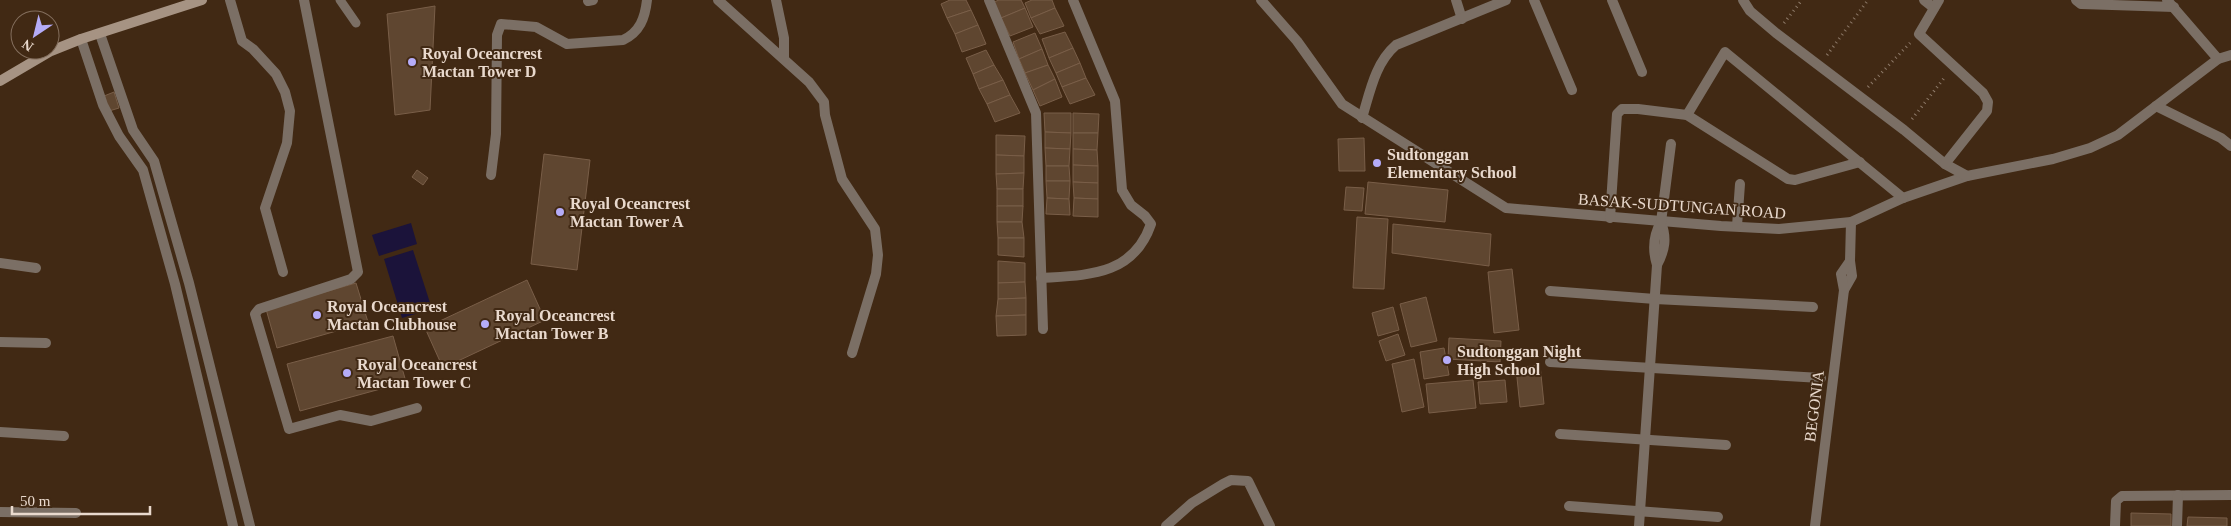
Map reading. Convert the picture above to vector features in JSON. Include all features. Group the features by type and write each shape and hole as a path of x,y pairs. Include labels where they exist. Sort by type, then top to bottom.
{"street":[{"path":"0,81 51,51 81,39 202,0"},
{"path":"230,0 242,41 253,49 276,74 285,92 290,111 287,143 265,208 282,272"},
{"path":"304,0 358,272 351,279 259,309 255,314 289,429 340,415 371,421 418,408"},
{"path":"491,176 496,134 498,36 501,24 536,27 567,44 623,40 639,27 644,19 647,0"},
{"path":"718,0 809,82 824,102 825,115 842,179 875,229 878,255 876,274 852,353"},
{"path":"776,0 784,38 784,59"},
{"path":"989,0 1036,113 1043,329"},
{"path":"1041,278 1089,275 1113,268 1132,256 1146,238 1150,224 1145,216 1131,205 1122,190 1115,101 1073,0"},
{"name":"BASAK-SUDTUNGAN ROAD","path":"1260,0 1296,42 1342,104 1506,208 1661,222 1779,229 1851,222 1903,198 1967,176 2053,159 2090,148 2118,135 2218,60 2231,55"},
{"path":"1456,0 1462,19"},
{"path":"1362,118 1385,54 1396,45 1506,0"},
{"path":"1534,0 1572,90"},
{"path":"1612,0 1642,72"},
{"path":"1742,0 1750,11 1776,34 1904,130 1945,164 1967,176"},
{"path":"1924,0 1936,4 1919,34 1953,67 1984,93 1988,102 1987,111 1945,164"},
{"path":"2076,0 2081,4 2171,4 2218,60"},
{"path":"81,39 103,104 120,136 143,170 175,284 233,525 249,526 189,283 154,161 133,130 100,34"},
{"path":"1687,115 1725,52 1903,198"},
{"path":"2156,106 2221,138 2231,146"},
{"path":"1610,218 1617,114 1619,110 1638,108 1687,115 1788,179 1795,180 1860,162"},
{"path":"120,136 133,130"},
{"path":"1639,526 1657,265 1664,253 1665,233 1661,222 1671,144"},
{"path":"1736,226 1740,184"},
{"name":"BEGONIA","path":"1844,290 1852,276 1850,261 1851,222"},
{"name":"BEGONIA","path":"1815,526 1844,290 1841,274 1850,261"},
{"path":"0,263 36,268"},
{"path":"175,284 189,283"},
{"path":"1550,290 1655,299 1813,307"},
{"path":"0,342 46,344"},
{"path":"1550,362 1821,378"},
{"path":"0,432 64,436"},
{"path":"1560,434 1726,445"},
{"path":"1173,524 1192,503 1231,480 1248,481 1270,526"},
{"path":"2116,526 2116,501 2122,496 2231,495"},
{"path":"2177,526 2178,496"},
{"path":"1569,506 1718,516"},
{"path":"0,512 76,513"}],"lane":[{"path":"340,0 356,23"}],"path":[{"path":"1776,34 1802,0"},
{"path":"1819,66 1868,0"},
{"path":"1858,96 1919,34"},
{"path":"1904,130 1953,67"}],"shaded area":[{"path":"411,223 417,244 379,256 372,235"},
{"path":"413,250 432,309 402,318 384,259"}],"building":[{"path":"950,0 966,0 971,10 947,18 941,4"},
{"path":"999,0 1021,0 1025,8 1001,18 994,2"},
{"path":"1032,0 1052,0 1055,8 1031,18 1025,3"},
{"name":"Royal Oceancrest Mactan Tower D","path":"435,6 430,110 395,115 387,14"},
{"path":"1025,8 1033,27 1010,36 1001,18"},
{"path":"1055,8 1064,26 1040,34 1031,18"},
{"path":"971,10 978,25 955,34 947,18"},
{"path":"978,25 986,44 962,52 955,34"},
{"path":"1065,32 1073,48 1049,58 1042,39"},
{"path":"1035,33 1042,49 1019,59 1013,42"},
{"path":"1073,48 1080,63 1056,73 1049,58"},
{"path":"1042,49 1048,65 1025,73 1019,59"},
{"path":"986,50 994,65 973,74 966,58"},
{"path":"1080,63 1086,78 1062,87 1056,73"},
{"path":"994,65 1003,80 979,89 973,74"},
{"path":"1048,65 1055,79 1033,90 1025,73"},
{"path":"1086,78 1095,95 1070,104 1062,87"},
{"path":"1055,79 1062,97 1040,106 1033,90"},
{"path":"1003,80 1010,95 987,104 979,89"},
{"path":"114,92 119,108 109,111 104,96"},
{"path":"1010,95 1020,113 995,122 987,104"},
{"path":"1044,113 1071,113 1071,133 1045,132"},
{"path":"1073,113 1099,114 1098,133 1073,133"},
{"path":"1045,132 1071,133 1070,149 1045,148"},
{"path":"1073,133 1098,133 1097,150 1073,149"},
{"path":"996,135 1025,136 1024,156 996,155"},
{"path":"1364,138 1365,171 1339,171 1338,139"},
{"path":"1045,148 1070,149 1069,166 1046,166"},
{"path":"1073,149 1097,150 1098,166 1073,165"},
{"name":"Royal Oceancrest Mactan Tower A","path":"544,154 590,160 577,270 531,264"},
{"path":"996,155 1024,156 1024,173 996,174"},
{"path":"1073,165 1098,166 1098,183 1073,182"},
{"path":"1046,166 1069,166 1070,181 1046,181"},
{"path":"417,170 428,178 423,185 412,177"},
{"path":"1024,173 1023,189 997,189 996,174"},
{"path":"1046,181 1070,181 1069,199 1047,198"},
{"path":"1073,182 1098,183 1098,199 1074,198"},
{"path":"1368,182 1448,190 1445,222 1365,214"},
{"path":"1346,187 1364,188 1362,211 1344,210"},
{"path":"997,189 1023,189 1023,206 997,206"},
{"path":"1047,198 1069,199 1070,215 1046,214"},
{"path":"1074,198 1098,199 1098,217 1073,216"},
{"path":"997,206 1023,206 1022,222 997,222"},
{"path":"1357,217 1388,219 1384,289 1353,288"},
{"path":"997,222 1022,222 1024,238 998,238"},
{"path":"1393,224 1491,234 1489,266 1392,253"},
{"path":"998,238 1024,238 1024,257 998,255"},
{"path":"998,261 1025,263 1025,282 998,283"},
{"path":"1512,269 1519,330 1494,333 1488,272"},
{"name":"Royal Oceancrest Mactan Tower B","path":"527,280 545,320 443,368 425,328"},
{"path":"1025,282 1026,298 998,299 998,283"},
{"name":"Royal Oceancrest Mactan Clubhouse","path":"356,283 368,322 277,348 266,309"},
{"path":"1426,297 1437,341 1411,347 1400,304"},
{"path":"1026,298 1026,315 996,316 998,299"},
{"path":"1393,307 1399,330 1378,336 1372,313"},
{"path":"1026,315 1026,335 997,336 996,316"},
{"path":"1398,334 1405,355 1386,361 1379,341"},
{"name":"Royal Oceancrest Mactan Tower C","path":"393,336 406,382 300,411 287,364"},
{"path":"1449,338 1501,341 1500,362 1448,359"},
{"path":"1444,348 1449,375 1424,379 1420,352"},
{"path":"1414,359 1424,407 1402,412 1392,364"},
{"path":"1540,365 1544,404 1520,407 1516,368"},
{"path":"1473,380 1476,408 1429,413 1426,384"},
{"path":"1505,380 1507,402 1480,404 1478,382"},
{"path":"2131,513 2171,514 2171,526 2131,526"},
{"path":"2188,517 2227,518 2227,526 2187,526"}],"place":[{"name":"Royal Oceancrest Mactan Tower D","path":"412,62"},
{"name":"Sudtonggan Elementary School","path":"1377,163"},
{"name":"Royal Oceancrest Mactan Tower A","path":"560,212"},
{"name":"Royal Oceancrest Mactan Clubhouse","path":"317,315"},
{"name":"Royal Oceancrest Mactan Tower B","path":"485,324"},
{"name":"Sudtonggan Night High School","path":"1447,360"},
{"name":"Royal Oceancrest Mactan Tower C","path":"347,373"}]}
